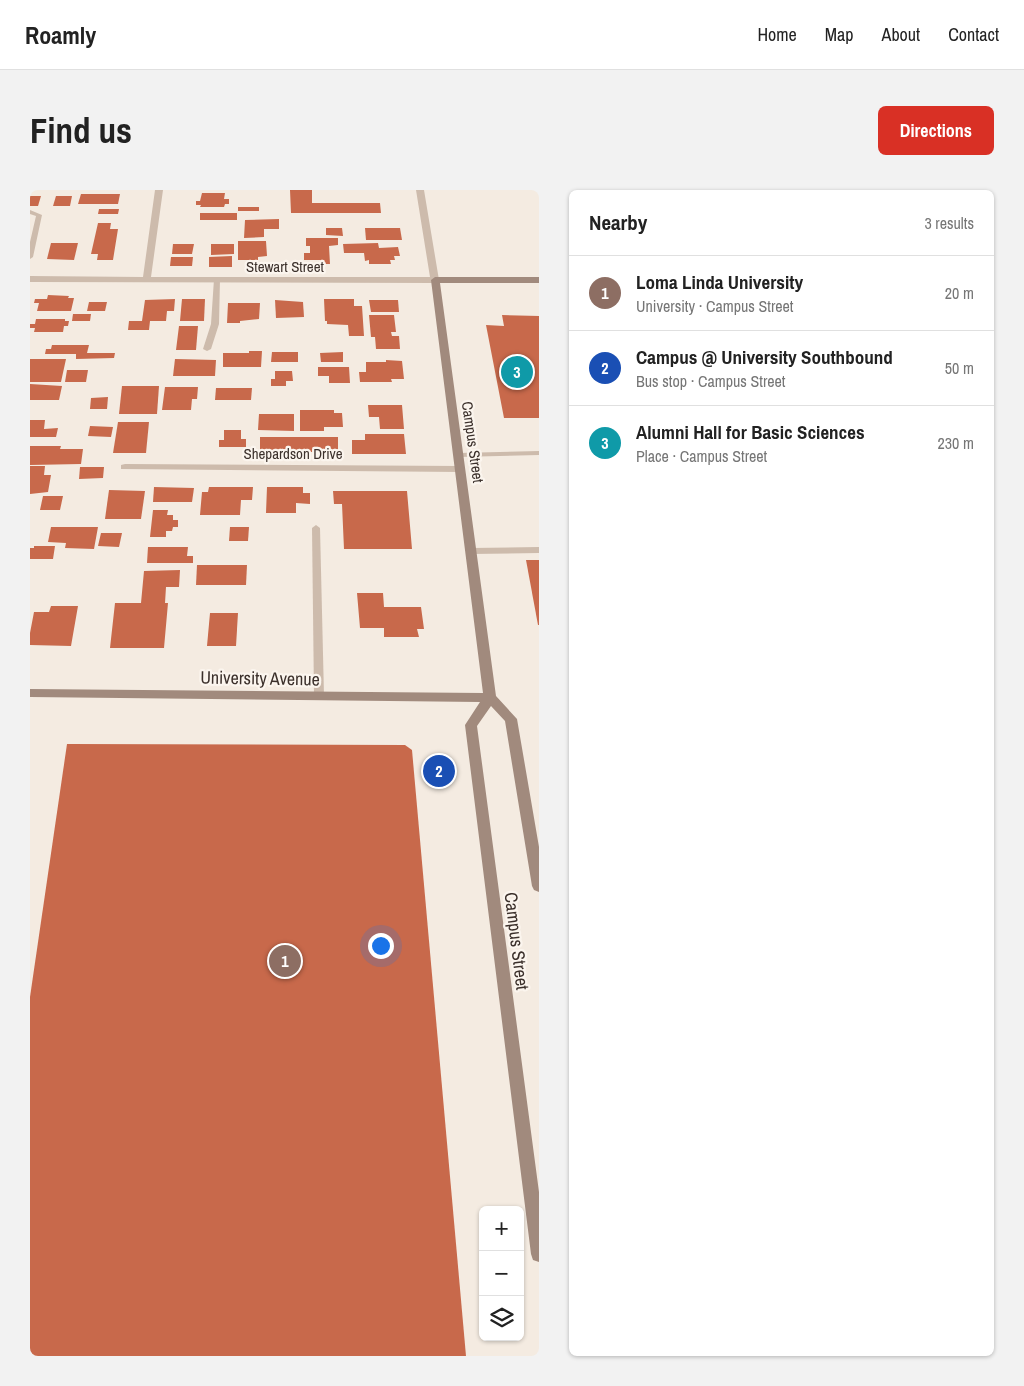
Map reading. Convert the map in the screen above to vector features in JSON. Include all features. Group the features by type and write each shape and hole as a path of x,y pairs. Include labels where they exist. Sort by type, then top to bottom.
{"street":[{"path":"147,279 159,190"},
{"name":"Campus Street","path":"420,190 435,280 490,698 511,718 539,886"},
{"name":"Stewart Street","path":"30,279 539,280"},
{"name":"Shepardson Drive","path":"125,467 460,469"},
{"name":"University Avenue","path":"30,693 490,698"},
{"name":"Campus Street","path":"490,698 471,725 539,1254"}],"lane":[{"path":"30,212 39,215 30,257"},
{"path":"206,349 214,324 217,279"},
{"path":"458,455 539,453"},
{"path":"316,528 319,696"},
{"path":"471,551 536,550"}],"building":[{"path":"290,190 312,190 312,203 380,203 381,213 291,213"},
{"path":"202,193 225,193 224,199 229,199 229,204 225,204 224,207 200,207 201,205 196,205 196,201 200,201"},
{"path":"81,194 120,194 118,204 78,204"},
{"path":"30,196 41,196 38,206 30,206"},
{"path":"56,196 72,196 70,206 53,206"},
{"path":"238,207 259,207 259,211 238,211"},
{"path":"99,209 119,209 118,214 98,214"},
{"path":"200,213 237,213 237,220 200,220"},
{"path":"279,219 279,229 264,229 264,237 244,238 245,220"},
{"path":"98,223 111,223 110,229 118,229 113,260 97,260 98,254 91,254"},
{"path":"326,228 342,228 343,236 326,235"},
{"path":"365,228 400,228 402,240 366,240"},
{"path":"306,238 338,238 338,245 329,246 330,264 320,264 320,260 304,260 304,253 310,253 310,246 306,246"},
{"path":"238,241 266,241 267,256 258,257 258,260 238,260"},
{"path":"51,243 78,243 74,260 47,259"},
{"path":"378,243 379,248 398,247 400,256 394,256 395,260 390,260 391,264 369,264 369,260 365,261 364,253 344,253 343,244"},
{"path":"173,244 194,244 192,254 172,254"},
{"path":"211,244 234,244 234,254 211,255"},
{"path":"232,256 232,267 209,267 209,257"},
{"path":"171,257 193,257 192,266 170,266"},
{"path":"48,295 74,298 71,311 37,311 39,303 34,303 35,299 47,299"},
{"path":"175,299 174,311 167,311 166,321 150,321 149,330 128,330 129,321 142,321 145,300"},
{"path":"182,299 205,299 204,321 180,321"},
{"path":"324,299 354,299 354,306 362,306 364,336 349,336 348,325 327,324 327,321 325,321"},
{"path":"275,300 303,302 304,317 276,318"},
{"path":"369,300 398,300 399,312 371,312"},
{"path":"89,302 107,302 105,311 87,311"},
{"path":"228,303 260,303 259,319 240,321 240,323 227,323"},
{"path":"73,314 91,314 90,321 72,321"},
{"path":"369,315 394,315 396,332 391,332 392,336 399,336 400,349 376,349 375,337 371,337"},
{"path":"502,315 539,316 539,418 504,418 486,325 504,326"},
{"path":"36,319 65,319 65,321 69,321 68,326 64,326 63,332 34,332 35,328 30,328 30,324 35,324"},
{"path":"179,326 198,326 196,350 176,350"},
{"path":"52,345 89,345 87,353 115,353 114,358 76,359 76,354 45,354 46,349 51,349"},
{"path":"249,351 262,351 261,367 223,367 223,353 249,353"},
{"path":"272,352 298,352 298,362 271,362"},
{"path":"343,352 343,362 321,362 320,353"},
{"path":"30,359 66,359 61,382 30,382"},
{"path":"175,359 216,360 215,376 173,376"},
{"path":"386,360 402,361 404,379 391,379 392,382 360,382 359,372 366,372 366,362 386,362"},
{"path":"318,367 349,367 350,383 329,383 329,376 318,376"},
{"path":"67,370 88,370 86,382 65,382"},
{"path":"275,371 292,371 293,381 286,381 286,386 271,386 271,379 275,379"},
{"path":"30,384 62,386 59,400 30,400"},
{"path":"122,386 159,386 157,414 119,414"},
{"path":"165,387 198,387 197,399 192,399 191,410 162,410"},
{"path":"216,388 252,388 251,400 215,400"},
{"path":"108,397 107,409 90,409 91,398"},
{"path":"368,405 402,405 404,429 380,429 379,417 369,417"},
{"path":"300,410 334,410 334,413 342,413 343,427 324,427 324,431 300,431"},
{"path":"259,414 294,414 294,431 258,430"},
{"path":"30,420 45,420 44,429 58,428 56,437 30,437"},
{"path":"118,422 149,422 146,453 113,453"},
{"path":"90,426 113,427 111,437 88,436"},
{"path":"224,430 241,430 241,439 246,439 246,447 219,447 219,440 224,440"},
{"path":"365,434 404,434 406,454 352,454 352,440 365,440"},
{"path":"260,437 338,437 338,452 260,452"},
{"path":"30,446 61,446 60,449 83,449 81,464 30,465"},
{"path":"30,466 45,466 44,475 51,475 48,492 30,494"},
{"path":"80,467 104,467 103,478 79,479"},
{"path":"154,487 194,488 192,502 153,502"},
{"path":"209,487 253,487 252,500 241,500 240,515 200,515 202,492 208,492"},
{"path":"267,487 303,487 303,493 310,493 310,504 296,503 296,513 266,513"},
{"path":"109,490 145,491 141,519 105,519"},
{"path":"333,491 407,491 412,549 344,549 342,504 334,504"},
{"path":"43,496 63,496 60,510 40,510"},
{"path":"153,510 168,510 167,515 173,515 173,520 178,520 178,527 173,527 172,531 166,531 166,537 150,537"},
{"path":"51,527 98,527 94,549 65,548 66,543 48,542"},
{"path":"230,527 249,527 248,541 229,541"},
{"path":"101,533 122,533 119,547 98,546"},
{"path":"34,546 55,546 53,559 30,559 30,548 34,548"},
{"path":"148,547 188,547 187,556 193,556 193,563 147,563"},
{"path":"526,560 539,560 539,625 538,625"},
{"path":"197,565 247,565 246,585 196,585"},
{"path":"180,570 179,587 166,587 165,603 168,603 164,648 110,648 115,603 141,603 144,571"},
{"path":"357,593 383,593 384,607 421,607 424,629 417,629 419,637 384,637 384,628 360,628"},
{"path":"51,606 78,606 71,646 30,645 34,612 49,612"},
{"path":"210,613 238,613 236,646 207,646"},
{"path":"67,744 405,745 412,750 466,1356 30,1356 30,997"}],"place":[{"name":"Alumni Hall for Basic Sciences","path":"517,372"},
{"name":"Campus @ University Southbound","path":"439,771"},
{"name":"Loma Linda University","path":"285,961"}]}
